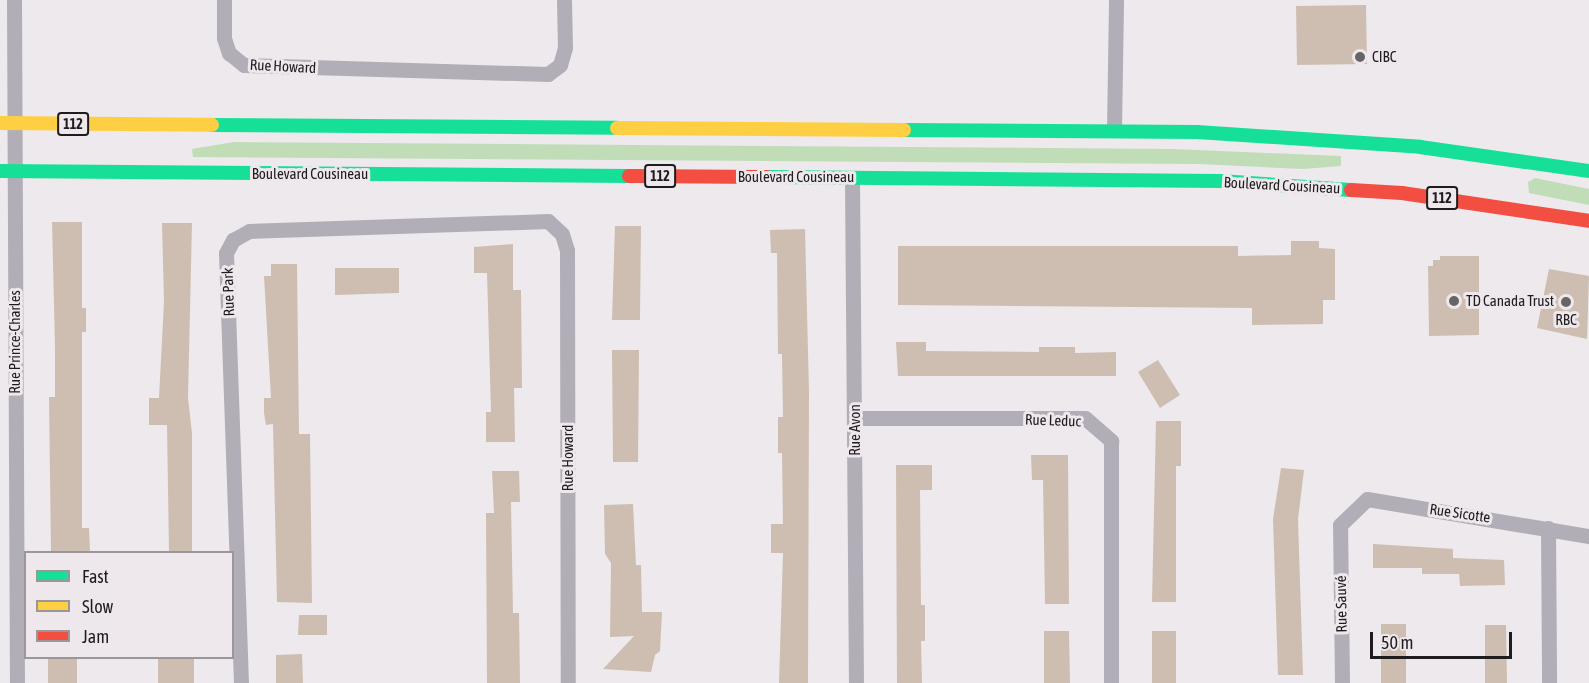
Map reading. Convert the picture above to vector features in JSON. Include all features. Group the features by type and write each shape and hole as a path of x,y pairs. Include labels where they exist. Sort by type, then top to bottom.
{"main road":[{"name":"112","path":"8,123 1114,130 1386,143 1589,171"},
{"name":"Boulevard Cousineau","path":"8,171 852,178 1304,185 1440,197 1589,221"}],"street":[{"name":"Rue Prince-Charles","path":"14,0 7,64 7,234 17,683"},
{"name":"Rue Howard","path":"224,0 224,38 229,53 244,65 548,74 560,65 565,48 564,0"},
{"path":"1114,130 1116,0"},
{"name":"Rue Avon","path":"852,178 855,683"},
{"name":"Rue Park","path":"241,683 226,253 233,240 249,231 543,221 548,221 562,234"},
{"name":"Rue Howard","path":"562,234 567,250 568,683"},
{"name":"Rue Leduc","path":"855,418 1085,418 1111,441 1111,683"},
{"name":"Rue Sicotte","path":"1340,525 1367,499 1589,536"},
{"name":"Rue Sauvé","path":"1340,525 1341,683"},
{"path":"1548,528 1549,683"}],"green space":[{"path":"234,142 1173,149 1341,156 1341,166 1303,169 1199,164 193,157 192,149"},
{"path":"1535,178 1589,189 1589,205 1529,193 1528,182"}],"building":[{"path":"1366,5 1367,64 1297,65 1296,6"},
{"path":"52,222 82,222 82,308 86,308 86,332 82,332 82,528 89,528 90,551 51,551 49,397 55,397"},
{"path":"162,223 192,223 188,398 192,433 192,551 169,551 167,425 149,425 149,398 159,398 164,302"},
{"path":"615,226 641,226 640,320 612,320"},
{"path":"805,229 809,392 808,683 779,683 783,553 771,553 771,524 783,524 782,453 778,453 778,417 783,417 782,354 778,354 777,253 771,253 770,230"},
{"path":"1291,241 1319,241 1319,248 1335,249 1335,300 1323,300 1323,324 1252,325 1252,308 898,305 898,246 1238,246 1238,256 1291,255"},
{"path":"513,244 513,290 521,290 522,388 514,388 515,442 486,442 486,412 491,412 487,273 474,273 474,247"},
{"name":"TD Canada Trust","path":"1440,256 1479,256 1479,335 1429,336 1428,266 1433,266 1433,260 1440,260"},
{"path":"271,264 297,264 299,434 310,434 312,603 277,602 273,424 266,425 264,413 264,398 271,398 264,276 271,276"},
{"path":"335,268 399,268 399,293 335,295"},
{"name":"RBC","path":"1549,269 1589,276 1587,339 1537,328"},
{"path":"896,342 926,342 926,351 1039,352 1039,347 1075,347 1075,353 1116,352 1116,376 898,376"},
{"path":"612,350 639,350 638,462 613,462"},
{"path":"1158,360 1180,395 1160,408 1138,372"},
{"path":"1156,421 1181,421 1181,466 1176,466 1176,602 1152,602"},
{"path":"1031,455 1068,455 1069,604 1045,604 1043,480 1032,480"},
{"path":"896,465 932,465 932,490 920,490 921,605 925,605 925,641 921,641 922,683 897,683"},
{"path":"1281,468 1304,470 1298,519 1303,675 1278,675 1273,519"},
{"path":"492,471 519,471 520,502 511,502 513,613 519,613 520,683 487,683 486,513 494,513"},
{"path":"633,504 636,565 641,565 642,612 662,612 660,651 655,655 651,672 603,669 634,636 610,637 611,563 605,554 604,505"},
{"path":"1373,544 1453,549 1453,558 1504,560 1505,585 1460,586 1459,574 1422,574 1422,568 1373,568"},
{"path":"299,615 327,615 327,635 298,635"},
{"path":"1381,624 1406,624 1406,683 1381,683"},
{"path":"1485,625 1506,625 1507,683 1485,683"},
{"path":"1044,631 1069,631 1070,683 1044,683"},
{"path":"1152,631 1176,631 1176,683 1152,683"},
{"path":"302,654 303,683 276,683 276,655"},
{"path":"48,659 77,659 77,683 48,683"},
{"path":"158,659 194,659 194,683 158,683"}],"traffic: fast":[{"path":"212,125 617,128"},
{"path":"904,130 1197,132 1420,147 1589,171"},
{"path":"0,171 629,176"},
{"path":"767,177 1220,181 1351,190"}],"traffic: slow":[{"path":"0,123 212,125"},
{"path":"617,128 904,130"}],"traffic: jam":[{"path":"629,176 767,177"},
{"path":"1351,190 1402,193 1589,221"}],"place":[{"name":"CIBC","path":"1360,57"},
{"name":"TD Canada Trust","path":"1454,301"},
{"name":"RBC","path":"1566,302"}]}
